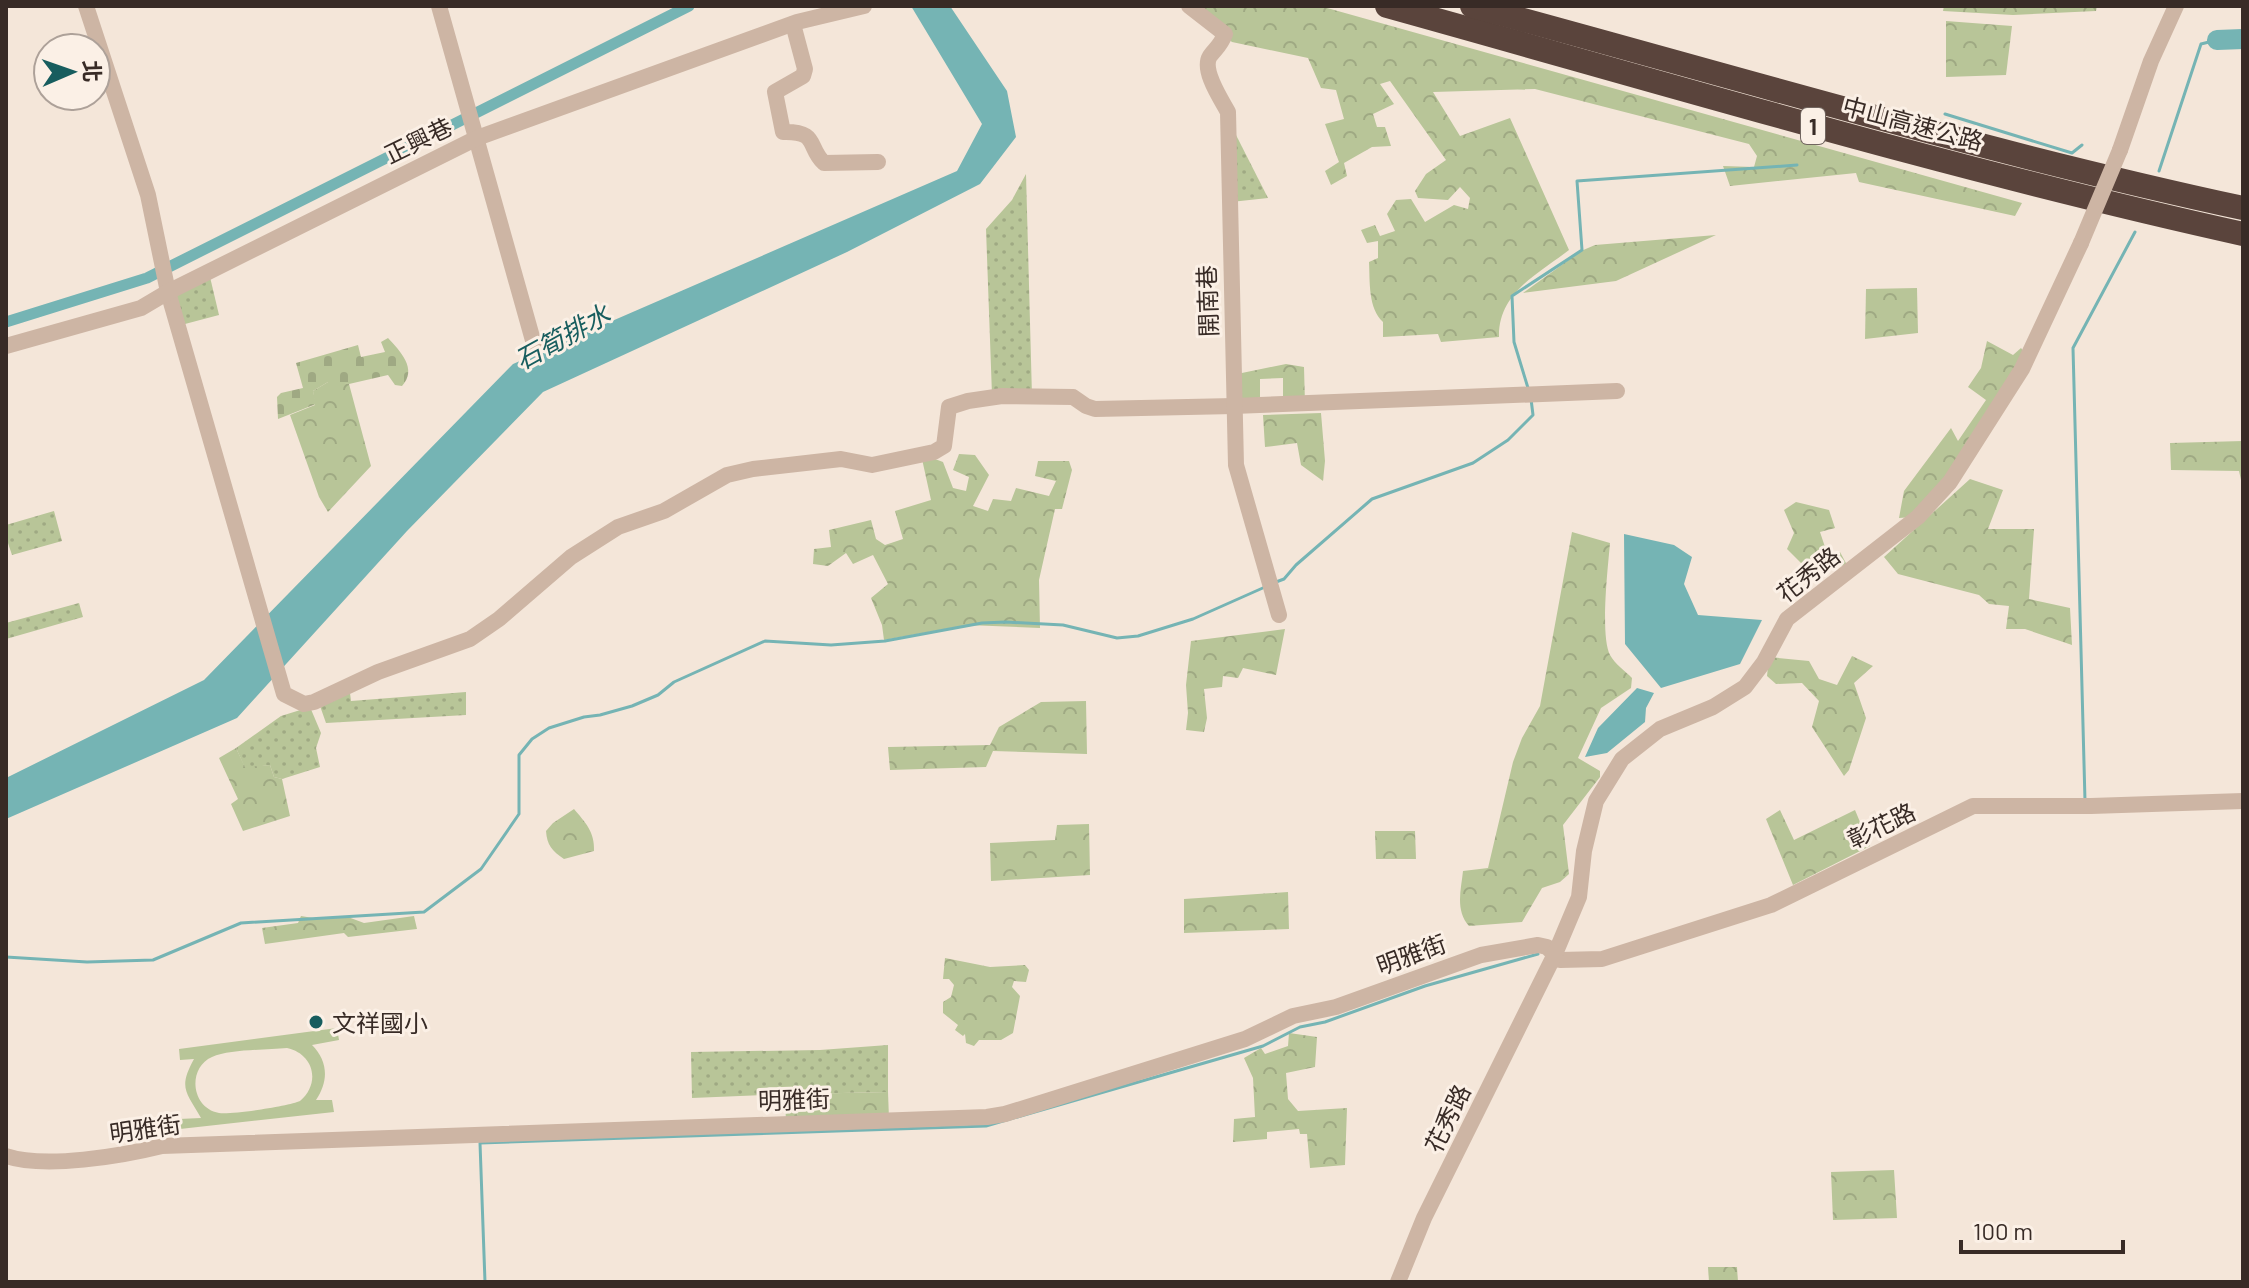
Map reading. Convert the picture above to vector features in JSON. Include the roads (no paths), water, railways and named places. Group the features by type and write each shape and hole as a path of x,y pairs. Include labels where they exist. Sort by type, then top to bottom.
{"highway":[{"name":"中山高速公路","path":"1387,6 2076,196 2243,234"},
{"name":"中山高速公路","path":"1472,6 1937,136 2098,177 2243,208"}],"street":[{"path":"86,6 148,195 168,292 284,694 304,704 378,672 470,639 594,542 618,527 664,511 727,475 841,459 872,465 934,452 944,446 949,407 968,401 1002,396 1073,397 1095,409 1617,391"},
{"path":"439,6 534,344"},
{"name":"正興巷","path":"6,346 141,308 477,138 793,24 864,6"},
{"name":"開南巷","path":"1189,6 1225,34 1221,46 1209,58 1207,67 1228,112 1238,476 1272,582 1279,615"},
{"name":"花秀路","path":"1398,1282 1424,1218 1555,954 1579,897 1584,851 1596,801 1622,759 1660,729 1713,707 1745,687 1764,662 1787,619 1918,517 1950,482 2022,369 2081,243 2120,150 2151,61 2176,6"},
{"path":"793,24 805,69 803,76 775,92 783,132 806,136 824,163 878,162"},
{"name":"彰花路","path":"1555,954 1560,960 1602,959 1771,905 1973,806 2243,801"},
{"name":"明雅街","path":"6,1156 27,1160 86,1158 127,1155 162,1146 987,1117 1245,1039 1293,1016 1336,1007 1481,955 1538,945 1547,947 1555,954"}],"water":[{"path":"911,6 950,6 1007,91 1016,137 980,184 847,252 543,392 407,531 237,718 6,819 6,778 204,680 513,364 957,171 982,124"},
{"path":"1624,534 1674,545 1692,557 1684,584 1698,615 1762,620 1740,664 1661,688 1625,644"},
{"path":"1637,688 1654,693 1646,708 1645,722 1607,753 1585,757 1598,728"}],"waterway":[{"path":"6,322 147,278 689,6"},
{"path":"2217,40 2243,39"},
{"path":"2159,171 2201,44 2217,40"},
{"path":"1945,114 2072,153 2082,145"},
{"path":"1528,388 1514,342 1512,296 1582,250 1577,181 1797,165"},
{"path":"2085,801 2073,348 2135,232"},
{"path":"1276,582 1284,579 1372,499 1473,463 1508,440 1533,415 1531,399"},
{"path":"6,957 87,962 153,960 241,923 424,912 481,869 519,814 519,755 532,739 549,728 632,706 658,695 674,682 765,641 831,645 885,641 982,623 1006,622 1063,625 1117,638 1138,636 1193,619 1265,587"},
{"path":"485,1282 480,1143 986,1126 1263,1046 1300,1027 1325,1022 1425,986 1538,954"}],"place":[{"name":"文祥國小","path":"316,1022"}],"water label":[{"name":"石筍排水","path":"562,336"}]}
